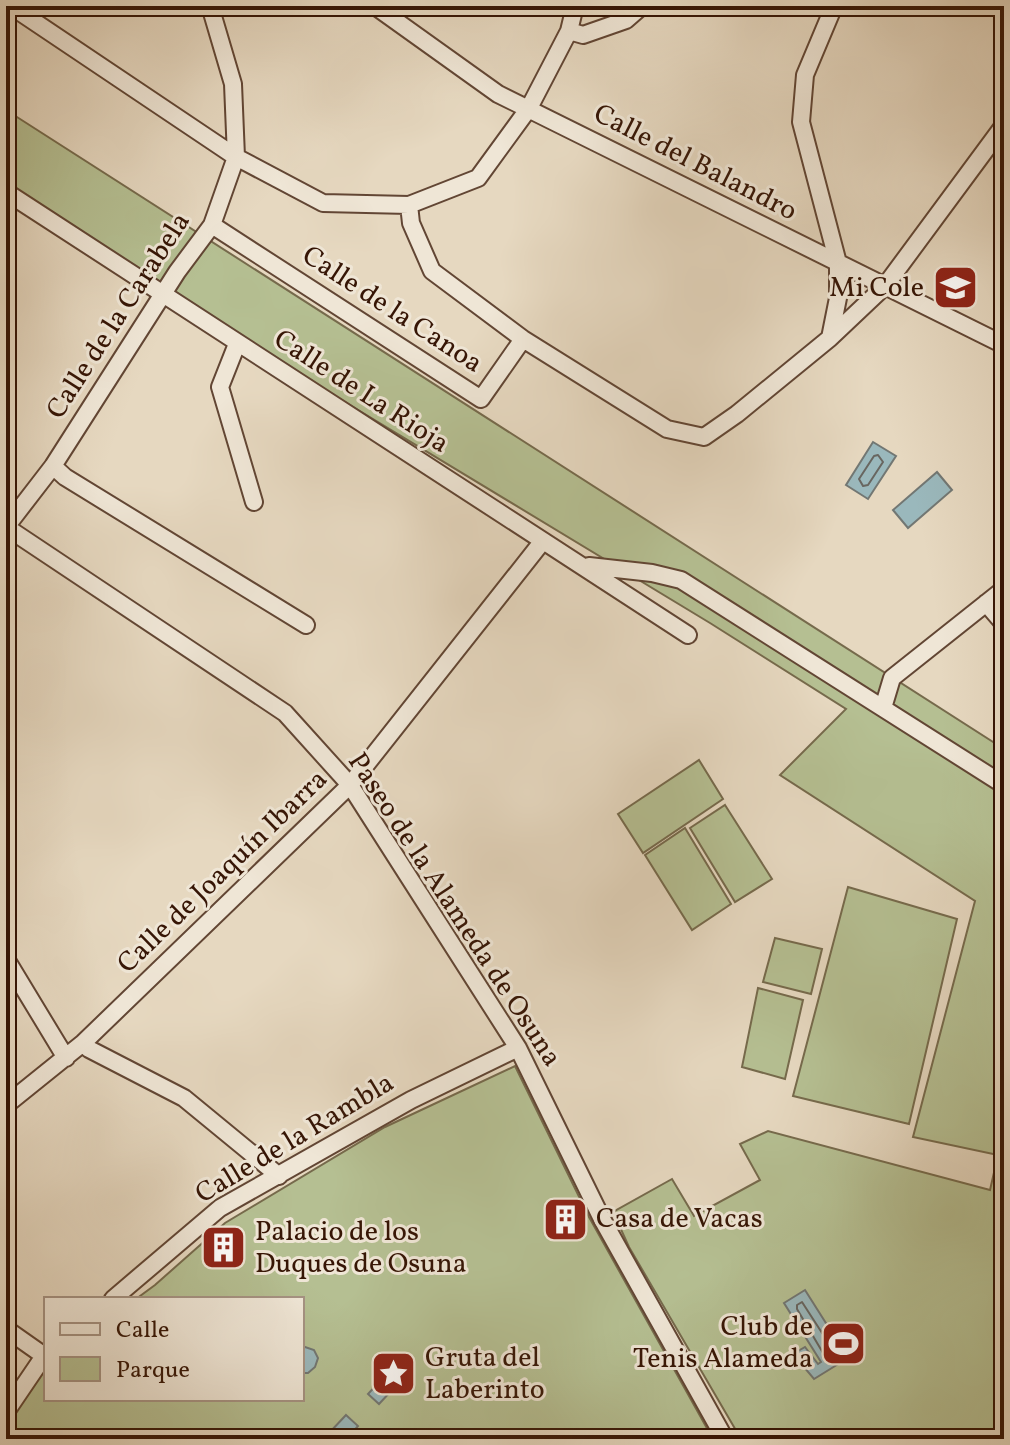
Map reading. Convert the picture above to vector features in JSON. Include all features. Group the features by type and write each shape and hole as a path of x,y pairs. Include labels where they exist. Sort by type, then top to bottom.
{"street":[{"path":"11,6 236,157 323,203 409,205 478,178 529,108 569,31 575,6"},
{"name":"Calle de la Carabela","path":"6,527 53,466 212,225 236,157 233,84 210,6"},
{"name":"Calle del Balandro","path":"375,6 498,94 1004,345"},
{"path":"569,31 583,35 626,20 642,6"},
{"path":"830,338 838,298 838,263 801,122 805,75 834,6"},
{"name":"Calle de la Canoa","path":"409,205 411,223 432,271 523,339 667,429 704,437 830,338 885,286 1004,125"},
{"name":"Calle de La Rioja","path":"6,192 688,635"},
{"name":"Calle de la Canoa","path":"212,225 481,399 523,339"},
{"path":"237,344 220,387 254,502"},
{"path":"53,466 65,477 306,625"},
{"name":"Paseo de la Alameda de Osuna","path":"6,527 285,713 350,785 518,1048 602,1219 725,1439"},
{"name":"Calle de Joaquín Ibarra","path":"6,1105 83,1043 350,785 542,542"},
{"path":"583,566 652,573 681,580 1004,785"},
{"path":"883,708 892,678 1004,589"},
{"path":"986,603 1004,624"},
{"path":"6,959 66,1058"},
{"path":"83,1043 184,1098 279,1176"},
{"name":"Calle de la Rambla","path":"115,1297 220,1208 411,1100 518,1048"},
{"path":"6,1329 44,1353"},
{"path":"6,1412 44,1355"}],"green space":[{"path":"6,110 1004,749 1004,1439 741,1439 629,1247 613,1212 672,1179 694,1216 760,1180 740,1144 768,1131 990,1190 998,1155 913,1137 975,901 780,775 846,709 710,623 6,197"},
{"path":"699,760 723,799 643,853 618,814"},
{"path":"725,805 772,879 735,902 690,828"},
{"path":"685,828 731,904 692,930 645,855"},
{"path":"848,887 957,919 909,1124 793,1096"},
{"path":"775,938 822,949 811,994 763,982"},
{"path":"758,988 803,1000 785,1079 742,1067"},
{"path":"515,1066 589,1217 713,1439 6,1439 6,1421 44,1363 44,1401 304,1401 304,1297 139,1297 225,1223 385,1127"}],"water":[{"path":"873,442 896,456 868,499 846,485"},
{"path":"937,472 952,490 908,528 893,510"},
{"path":"805,1290 848,1358 814,1379 793,1354 805,1347 818,1364 821,1362 784,1303"},
{"path":"304,1347 314,1350 318,1358 315,1367 304,1373"},
{"path":"381,1380 392,1390 379,1404 368,1394"},
{"path":"346,1415 358,1426 347,1439 338,1439 330,1432"}],"place":[{"name":"Mi Cole","path":"955,288"},
{"name":"Casa de Vacas","path":"565,1219"},
{"name":"Palacio de los Duques de Osuna","path":"224,1248"},
{"name":"Club de Tenis Alameda","path":"844,1343"},
{"name":"Gruta del Laberinto","path":"394,1374"}]}
